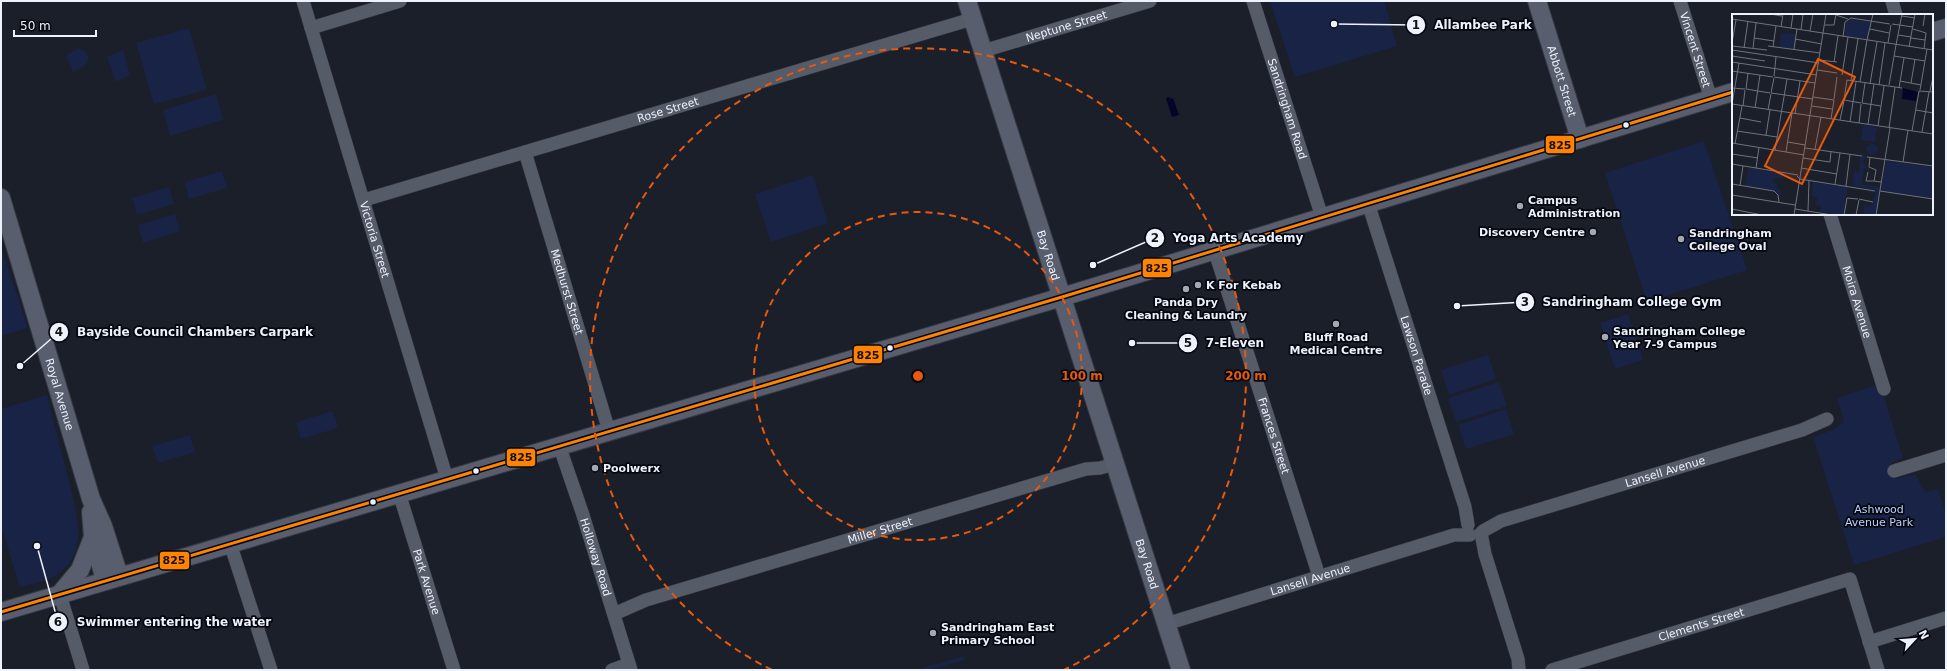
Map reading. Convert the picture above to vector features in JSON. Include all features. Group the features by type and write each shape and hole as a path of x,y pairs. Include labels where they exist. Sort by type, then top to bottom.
{"main road":[{"name":"Bay Road","path":"967,1 1181,670"},
{"name":"Abbott Street","path":"1537,1 1580,138"},
{"path":"1933,32 1946,28"},
{"path":"1,612 559,445 1062,297 1732,92"},
{"name":"Royal Avenue","path":"1,198 91,499 103,526 112,578"},
{"name":"Royal Avenue","path":"91,499 93,537 112,578"},
{"path":"60,595 80,570 93,537"}],"street":[{"name":"Victoria Street","path":"303,1 447,479"},
{"path":"311,28 400,1"},
{"name":"Neptune Street","path":"983,51 1150,1"},
{"name":"Sandringham Road","path":"1253,1 1322,217"},
{"name":"Vincent Street","path":"1680,1 1712,99"},
{"path":"1892,1 1896,14"},
{"name":"Rose Street","path":"364,200 972,19"},
{"name":"Medhurst Street","path":"525,152 609,431"},
{"name":"Lawson Parade","path":"1368,203 1466,507 1485,554 1519,664 1528,670"},
{"name":"Moira Avenue","path":"1830,215 1884,389"},
{"name":"Frances Street","path":"1214,250 1319,576"},
{"name":"Lansell Avenue","path":"1166,624 1319,576 1802,430 1827,419"},
{"name":"Holloway Road","path":"559,445 582,512 630,667"},
{"path":"1894,471 1946,455"},
{"name":"Miller Street","path":"613,610 1086,469 1094,469 1115,464"},
{"name":"Park Avenue","path":"399,493 454,670"},
{"path":"230,543 271,670"},
{"name":"Clements Street","path":"1551,670 1850,579 1869,642"},
{"path":"60,595 83,670"},
{"path":"1878,670 1869,642 1946,618"},
{"path":"612,670 630,667"}],"green space":[{"path":"1270,1 1384,1 1397,46 1295,77"},
{"path":"189,28 207,90 154,104 136,43"},
{"path":"78,48 85,51 89,58 86,65 73,72 66,56"},
{"path":"123,50 130,75 116,82 107,57"},
{"path":"216,94 223,120 170,136 163,110"},
{"name":"Sandringham College Oval","path":"1704,141 1747,270 1647,302 1605,173"},
{"path":"222,171 227,188 189,199 185,182"},
{"path":"813,175 828,223 771,242 755,194"},
{"path":"169,187 174,204 137,215 132,198"},
{"path":"175,214 180,231 143,243 138,225"},
{"path":"1,247 28,328 1,336"},
{"path":"1628,314 1643,360 1615,369 1600,323"},
{"path":"1488,355 1496,379 1449,395 1441,370"},
{"path":"1499,382 1507,406 1456,422 1448,398"},
{"name":"Ashwood Avenue Park","path":"1880,384 1903,458 1891,463 1896,479 1915,474 1925,492 1938,489 1946,514 1946,537 1854,565 1813,437 1833,430 1844,422 1837,398"},
{"path":"47,395 75,506 78,534 76,547 71,560 63,570 49,579 20,587 1,526 1,409"},
{"path":"1506,409 1514,434 1466,449 1458,425"},
{"path":"333,411 338,428 301,439 296,422"},
{"path":"190,435 195,452 158,463 152,446"},
{"path":"964,656 965,660 929,670 923,670 923,668"}],"shaded area":[{"path":"1169,97 1170,99 1173,98 1179,115 1172,117 1166,98"}],"transit line":[{"name":"825","path":"1,612 1062,297 1732,92"}],"place":[{"name":"Allambee Park","path":"1334,24"},
{"name":"Campus Administration","path":"1520,206"},
{"name":"Discovery Centre","path":"1593,232"},
{"name":"Sandringham College Oval","path":"1681,239"},
{"name":"Yoga Arts Academy","path":"1093,265"},
{"name":"K For Kebab","path":"1198,285"},
{"name":"Panda Dry Cleaning & Laundry","path":"1186,289"},
{"name":"Sandringham College Gym","path":"1457,306"},
{"name":"Bluff Road Medical Centre","path":"1336,324"},
{"name":"Sandringham College Year 7-9 Campus","path":"1605,337"},
{"name":"7-Eleven","path":"1132,343"},
{"name":"Bayside Council Chambers Carpark","path":"20,366"},
{"name":"Poolwerx","path":"595,468"},
{"name":"Swimmer entering the water","path":"37,546"},
{"name":"Sandringham East Primary School","path":"933,633"}]}
